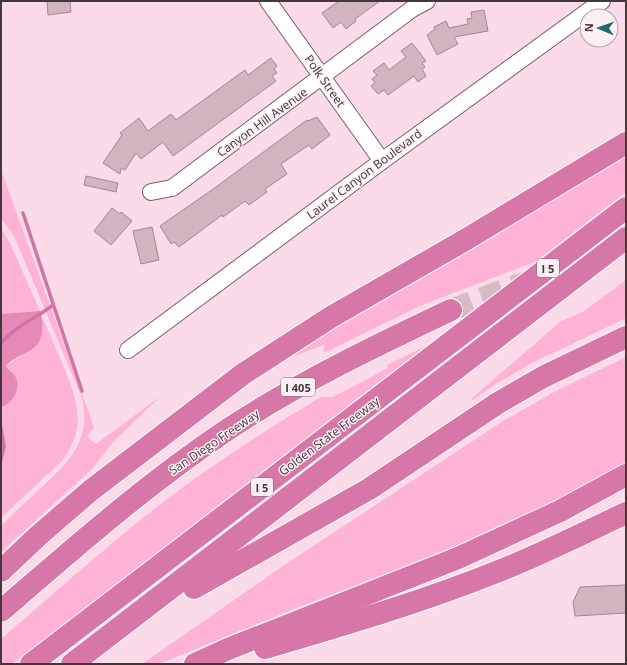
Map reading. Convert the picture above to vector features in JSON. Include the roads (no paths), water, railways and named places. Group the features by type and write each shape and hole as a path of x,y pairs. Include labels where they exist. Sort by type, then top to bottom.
{"highway":[{"path":"1,571 38,536 90,491 243,374 331,317 465,240 626,143"},
{"name":"Golden State Freeway","path":"31,664 626,208"},
{"path":"72,664 626,238"},
{"path":"95,664 626,254"},
{"name":"San Diego Freeway","path":"1,611 155,482 230,428 306,382 364,351 451,310"},
{"path":"57,664 482,338 492,311"},
{"path":"194,588 369,489 498,403 543,377 626,337"},
{"path":"195,664 228,649 458,558 560,512 626,475"},
{"path":"211,664 372,617 499,571 580,536 626,513"}],"street":[{"name":"Polk Street","path":"268,1 382,161"},
{"name":"Canyon Hill Avenue","path":"151,192 172,188 323,77 412,9 427,1"},
{"name":"Laurel Canyon Boulevard","path":"128,350 382,161 602,1"}],"waterway":[{"path":"23,213 82,391"},
{"path":"1,343 12,332 53,305"},
{"path":"1,428 4,446 1,459"}],"tunnel":[{"path":"451,310 509,288 598,259"}]}
